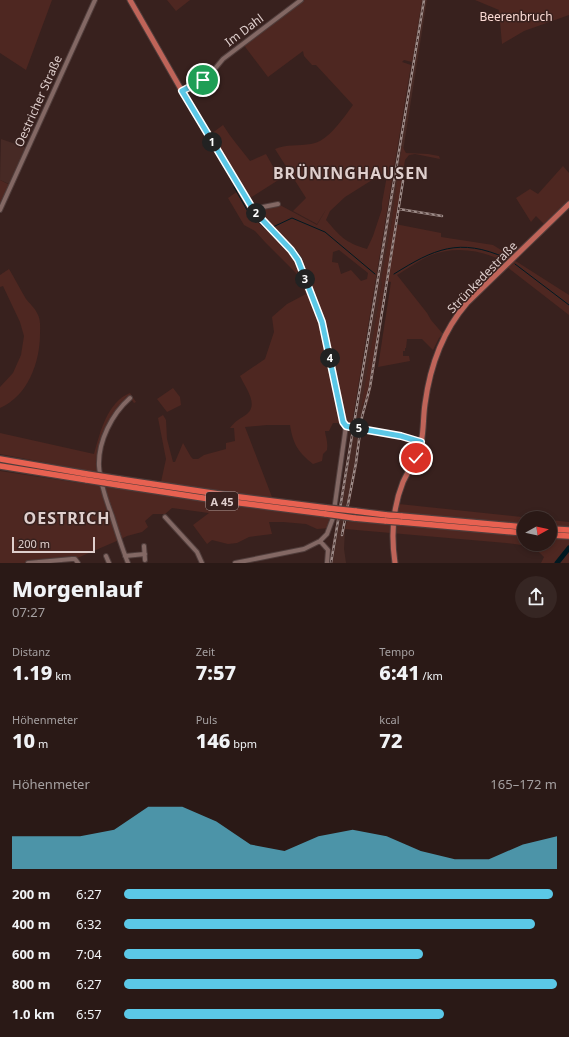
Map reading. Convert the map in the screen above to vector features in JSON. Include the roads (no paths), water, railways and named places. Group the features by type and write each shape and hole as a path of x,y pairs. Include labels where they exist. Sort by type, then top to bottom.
{"highway":[{"name":"A 45","path":"0,459 87,477"},
{"name":"A 45","path":"0,466 87,477 216,500 326,511 355,511 387,518"},
{"name":"A 45","path":"326,511 354,518 387,518 517,529"},
{"path":"557,529 568,530"},
{"path":"557,536 569,536"}],"main road":[{"path":"130,0 182,91 254,211 291,250 298,260 322,322 342,419 348,426 401,436 421,442"},
{"name":"Strünkedestraße","path":"395,563 393,552 393,529 396,503 404,481 416,458 421,442 429,381 439,348 453,321 477,292 569,204"}],"street":[{"name":"Oestricher Straße","path":"0,210 95,0"},
{"name":"Im Dahl","path":"182,91 208,77 223,59 301,0"},
{"path":"254,211 263,207 278,204"},
{"path":"128,563 103,491 99,465 100,451 105,435 121,406 130,398"},
{"path":"235,563 298,551 310,547 320,541 326,534 334,518 348,426"},
{"path":"165,517 196,552 202,563"},
{"path":"320,541 328,550 327,563"},
{"path":"144,546 146,560"},
{"path":"125,556 145,554"},
{"path":"106,556 109,563"},
{"path":"28,563 72,559 75,559 78,563"}],"waterway":[{"path":"234,187 247,210"},
{"path":"250,214 267,230"},
{"path":"273,227 292,218 325,232 375,274"},
{"path":"282,236 295,249 302,259"},
{"path":"394,274 408,265 435,252 460,247 474,248 506,258"},
{"path":"515,264 569,305"},
{"path":"557,563 569,548"}],"railway":[{"path":"331,563 424,0"},
{"path":"342,535 356,463 362,417 370,387 403,181"},
{"path":"399,209 442,216"}],"district":[{"name":"BRÜNINGHAUSEN","path":"351,173"},
{"name":"OESTRICH","path":"67,518"}],"park label":[{"name":"Beerenbruch","path":"516,16"}]}
